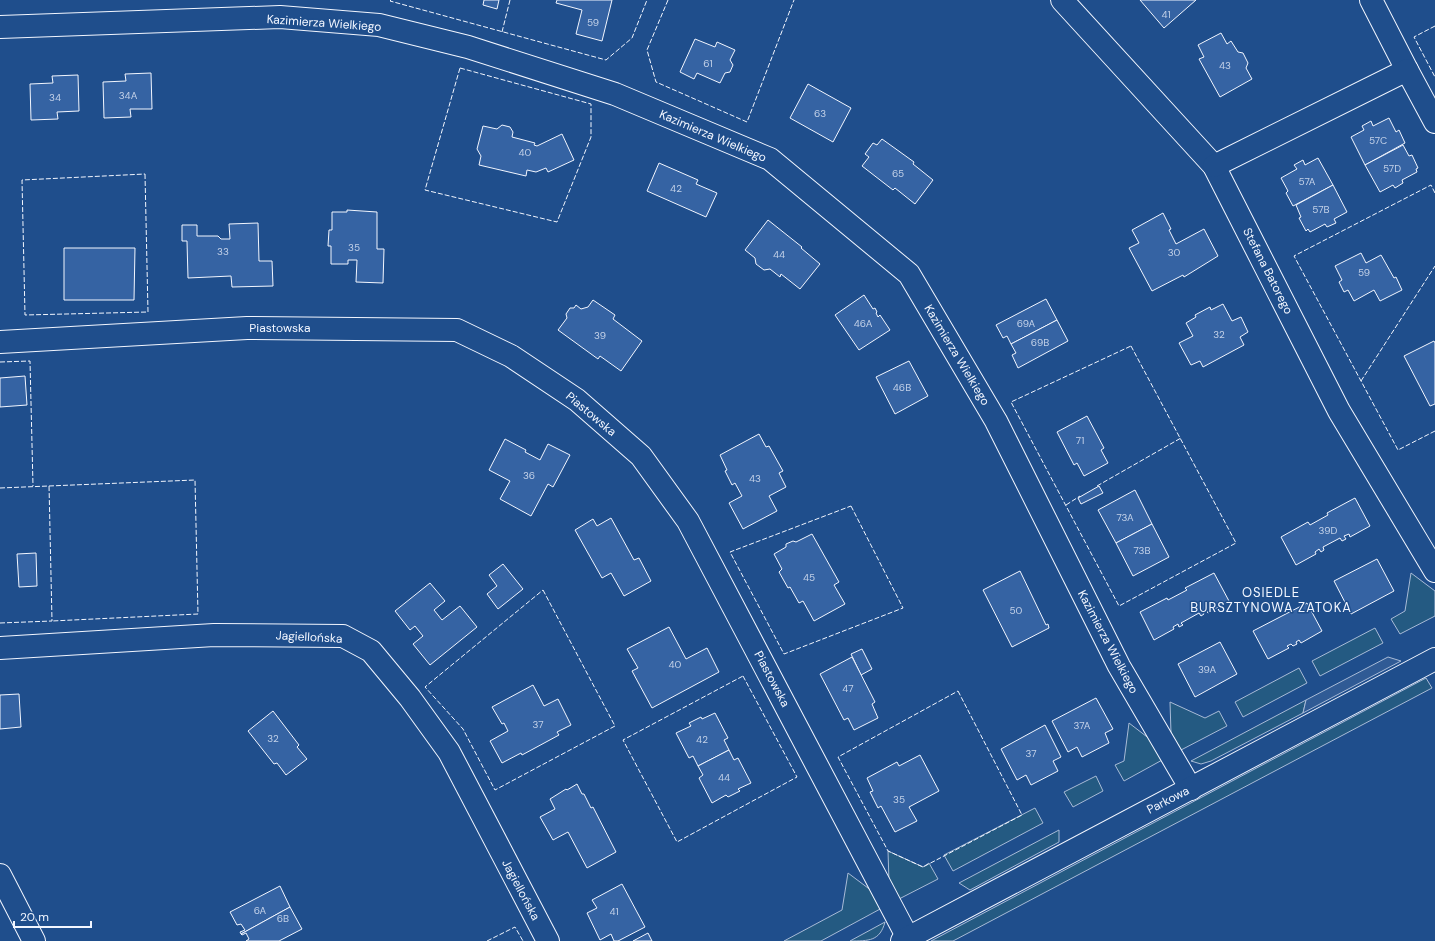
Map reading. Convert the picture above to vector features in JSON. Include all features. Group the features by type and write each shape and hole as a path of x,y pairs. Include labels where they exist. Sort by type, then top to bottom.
{"street":[{"name":"Stefana Batorego","path":"1062,0 1214,166 1339,411 1435,571"},
{"path":"1371,0 1435,122"},
{"name":"Kazimierza Wielkiego","path":"0,27 280,17 379,25 468,47 615,94 770,159 909,274 996,421 1119,666 1191,788"},
{"path":"1214,166 1407,70"},
{"name":"Piastowska","path":"0,342 247,328 457,330 511,356 577,400 641,456 688,521 905,939"},
{"name":"Jagiellońska","path":"0,648 214,634 344,636 371,652 410,698 449,752 548,941"},
{"name":"Parkowa","path":"905,939 1435,659"},
{"path":"0,875 34,941"}],"shaded area":[{"path":"1411,573 1435,591 1435,616 1400,634 1391,619 1405,611"},
{"path":"1375,628 1383,643 1320,676 1312,661"},
{"path":"1388,657 1401,661 1303,713 1306,700"},
{"path":"1299,668 1307,683 1243,717 1235,702"},
{"path":"1426,678 1432,688 953,941 931,941"},
{"path":"1306,700 1303,713 1211,761 1201,764 1191,761"},
{"path":"1170,702 1205,718 1219,711 1227,726 1181,750 1171,733"},
{"path":"1129,723 1155,743 1164,759 1124,781 1115,765 1124,761"},
{"path":"1096,776 1103,791 1073,807 1064,792"},
{"path":"1035,808 1043,823 953,871 944,855"},
{"path":"1059,830 1059,842 970,890 959,883"},
{"path":"888,851 923,867 929,863 938,879 899,899 889,882"},
{"path":"848,873 872,891 882,908 821,941 784,941 842,910"},
{"path":"885,922 880,933 873,939 850,941"}],"building":[{"path":"484,0 499,0 497,9 483,5"},
{"path":"557,0 612,0 602,41 576,34 582,10 556,3"},
{"path":"1140,0 1196,0 1164,28"},
{"path":"1221,33 1227,44 1231,41 1238,52 1243,53 1248,63 1246,68 1252,79 1220,97 1199,59 1204,57 1198,45"},
{"path":"695,39 715,47 717,42 735,50 730,60 733,65 730,72 725,73 720,83 697,73 694,79 680,72"},
{"path":"151,73 152,109 130,109 131,117 104,118 103,82 126,81 125,74"},
{"path":"78,75 79,111 57,112 58,119 31,120 30,84 53,83 52,76"},
{"path":"808,84 851,108 833,142 790,118"},
{"path":"1389,118 1396,132 1399,130 1405,143 1365,165 1351,137 1364,130 1362,126 1371,121 1373,126"},
{"path":"502,125 510,127 513,132 512,137 535,143 534,145 537,146 562,134 574,160 548,172 546,168 536,172 527,170 526,176 479,165 481,156 477,149 483,126 497,129"},
{"path":"882,139 914,162 913,164 933,180 915,204 895,188 893,190 862,166 869,157 865,154 873,143 877,145"},
{"path":"1403,145 1409,156 1412,155 1418,168 1416,169 1417,172 1402,180 1403,183 1395,188 1393,185 1380,192 1365,165"},
{"path":"1318,158 1333,185 1293,206 1286,193 1288,191 1281,178 1297,169 1294,165 1303,160 1305,165"},
{"path":"659,163 698,180 696,184 717,193 706,217 647,191"},
{"path":"1333,185 1347,212 1334,219 1336,223 1327,227 1325,224 1310,232 1308,229 1306,231 1299,218 1301,217 1296,205"},
{"path":"347,210 377,212 377,249 384,249 383,283 356,282 357,260 348,260 348,264 331,264 331,246 328,246 329,230 332,230 332,212 347,212"},
{"path":"1163,213 1176,244 1204,229 1218,256 1184,277 1183,275 1152,291 1129,248 1139,243 1132,230"},
{"path":"768,220 802,247 801,248 820,264 800,289 781,274 780,277 770,269 764,270 756,264 755,258 745,250"},
{"path":"258,223 259,261 272,261 273,286 232,287 231,276 188,278 187,241 182,241 182,225 197,225 197,236 218,236 221,239 230,239 229,224"},
{"path":"64,248 135,248 134,300 64,300"},
{"path":"1361,253 1366,263 1381,255 1394,278 1396,277 1402,290 1380,301 1374,290 1354,301 1348,290 1344,292 1339,282 1342,280 1335,266"},
{"path":"864,295 873,309 875,308 878,317 880,315 890,330 859,350 835,315"},
{"path":"1046,299 1057,320 1011,344 1007,336 1003,338 996,325"},
{"path":"593,300 615,315 613,319 642,341 621,371 600,356 598,359 558,330 567,318 566,314 570,308 574,308 576,305 581,309 588,307"},
{"path":"1223,304 1232,321 1241,317 1248,332 1240,337 1244,345 1203,367 1200,361 1191,365 1179,343 1193,336 1186,323 1196,317 1195,315 1210,307 1211,310"},
{"path":"1057,320 1068,341 1018,368 1012,355 1016,353 1011,344"},
{"path":"1434,341 1435,404 1430,406 1404,356"},
{"path":"909,361 928,396 895,414 876,377"},
{"path":"25,376 27,405 0,407 0,378"},
{"path":"1087,416 1104,448 1101,450 1108,463 1084,476 1077,463 1074,465 1057,432"},
{"path":"759,434 766,447 769,446 783,471 779,473 786,487 769,496 777,511 743,529 729,503 742,496 735,483 732,485 725,471 727,470 720,455"},
{"path":"505,439 526,450 525,452 540,460 548,444 570,455 553,487 548,484 531,516 500,499 510,481 489,470"},
{"path":"1099,486 1103,493 1081,504 1078,498"},
{"path":"1135,490 1152,524 1116,543 1098,510"},
{"path":"1355,498 1370,526 1350,537 1349,534 1344,536 1346,539 1342,541 1340,538 1323,547 1324,550 1321,552 1319,549 1315,552 1316,554 1296,565 1281,537 1308,522 1310,525 1328,515 1327,513"},
{"path":"611,518 634,560 639,558 651,581 624,596 611,573 602,578 575,530 593,519 597,526"},
{"path":"1152,524 1169,557 1133,576 1116,543"},
{"path":"812,534 839,582 834,585 845,604 814,621 803,601 799,603 790,587 788,588 779,572 782,569 774,554 786,547 786,544 793,541 796,542"},
{"path":"36,553 37,586 19,587 17,554"},
{"path":"1377,559 1394,591 1351,614 1334,581"},
{"path":"503,564 523,589 498,609 487,594 497,586 489,575"},
{"path":"1020,571 1046,625 1048,624 1049,628 1012,647 983,590"},
{"path":"1214,573 1229,601 1208,613 1206,610 1201,616 1199,613 1181,623 1183,625 1179,627 1178,624 1173,627 1174,629 1154,640 1140,612 1167,598 1168,600 1187,590 1185,588"},
{"path":"430,583 445,601 434,610 442,620 460,606 477,627 430,665 413,644 423,636 415,626 410,630 395,611"},
{"path":"1307,603 1322,631 1301,643 1299,640 1296,642 1297,644 1293,646 1291,644 1287,646 1289,648 1268,659 1253,631"},
{"path":"669,627 686,659 707,648 719,672 652,708 632,671 638,668 627,649"},
{"path":"1220,642 1237,674 1195,697 1178,664"},
{"path":"862,649 872,669 861,675 851,654"},
{"path":"852,657 875,702 872,704 878,718 854,730 848,718 844,720 820,674"},
{"path":"533,685 544,706 558,699 571,725 557,732 559,735 522,755 521,753 502,763 490,741 508,731 492,707"},
{"path":"19,694 21,727 0,729 0,695"},
{"path":"1096,698 1113,729 1105,733 1109,743 1082,757 1077,747 1068,752 1052,721"},
{"path":"273,711 299,745 297,747 307,759 286,775 277,763 274,764 248,731"},
{"path":"715,713 728,738 724,740 729,750 698,766 693,756 689,758 676,733 691,726 689,723 701,717 702,719"},
{"path":"1045,725 1061,757 1053,761 1058,771 1031,785 1026,775 1017,780 1001,749"},
{"path":"729,750 734,760 738,758 751,783 738,789 740,791 728,797 726,795 712,803 699,778 703,775 698,766"},
{"path":"920,755 939,791 909,807 917,821 895,832 881,806 878,808 870,792 873,791 867,778 897,762 899,766"},
{"path":"577,784 591,808 593,807 616,852 587,868 568,832 553,840 540,817 555,809 550,799"},
{"path":"622,884 645,927 618,941 614,941 611,934 600,940 587,913 597,908 592,900"},
{"path":"280,886 290,907 241,934 240,932 245,930 241,924 237,925 230,912"},
{"path":"290,907 302,929 279,941 246,941 249,939 246,933 241,934"},
{"path":"648,933 652,941 633,941"}],"fence":[{"path":"391,0 390,1 606,60 632,38 647,0"},
{"path":"502,32 510,0"},
{"path":"668,0 647,50 656,82 747,122 794,0"},
{"path":"1435,26 1414,37 1435,77"},
{"path":"460,68 591,104 591,137 557,222 425,190 460,68"},
{"path":"145,174 148,312 25,315 22,180 145,174"},
{"path":"1435,193 1431,185 1294,256 1398,450 1435,431"},
{"path":"1361,381 1435,266"},
{"path":"1131,346 1236,543 1119,606 1011,402 1131,346"},
{"path":"0,362 30,361 33,486"},
{"path":"1097,486 1181,438"},
{"path":"0,488 195,480 198,614 52,621"},
{"path":"0,623 52,621 49,485"},
{"path":"1066,505 1080,496"},
{"path":"851,506 903,608 784,654 730,552 851,506"},
{"path":"543,590 615,726 495,790 463,729 425,687 543,590"},
{"path":"743,676 797,777 677,842 623,740 743,676"},
{"path":"958,691 1022,815 923,867 888,851 838,757 958,691"},
{"path":"487,941 515,927 523,941"}],"district":[{"name":"OSIEDLE BURSZTYNOWA ZATOKA","path":"1271,600"}]}
